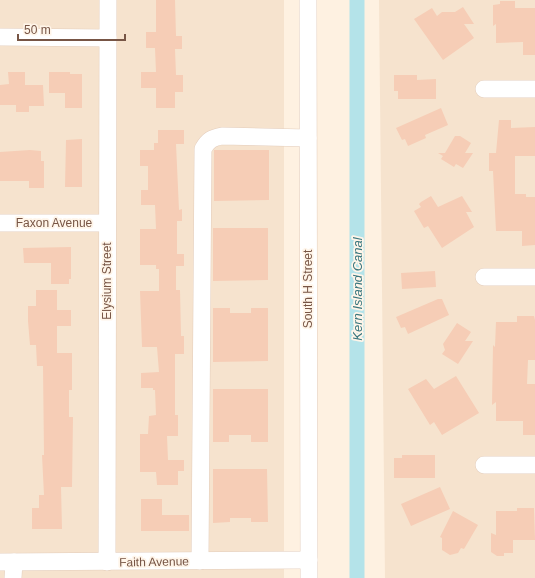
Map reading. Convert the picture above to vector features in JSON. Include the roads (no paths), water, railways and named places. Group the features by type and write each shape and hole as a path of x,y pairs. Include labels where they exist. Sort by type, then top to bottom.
{"street":[{"name":"Elysium Street","path":"107,562 108,0"},
{"name":"South H Street","path":"308,0 309,578"},
{"path":"0,37 108,38"},
{"path":"484,89 535,89"},
{"path":"200,561 203,149 206,142 212,138 222,136 308,138"},
{"name":"Faxon Avenue","path":"0,223 107,223"},
{"path":"484,277 535,277"},
{"path":"484,465 535,465"},
{"name":"Faith Avenue","path":"9,568 107,562 309,560"}],"waterway":[{"name":"Kern Island Canal","path":"357,0 357,578"}]}
